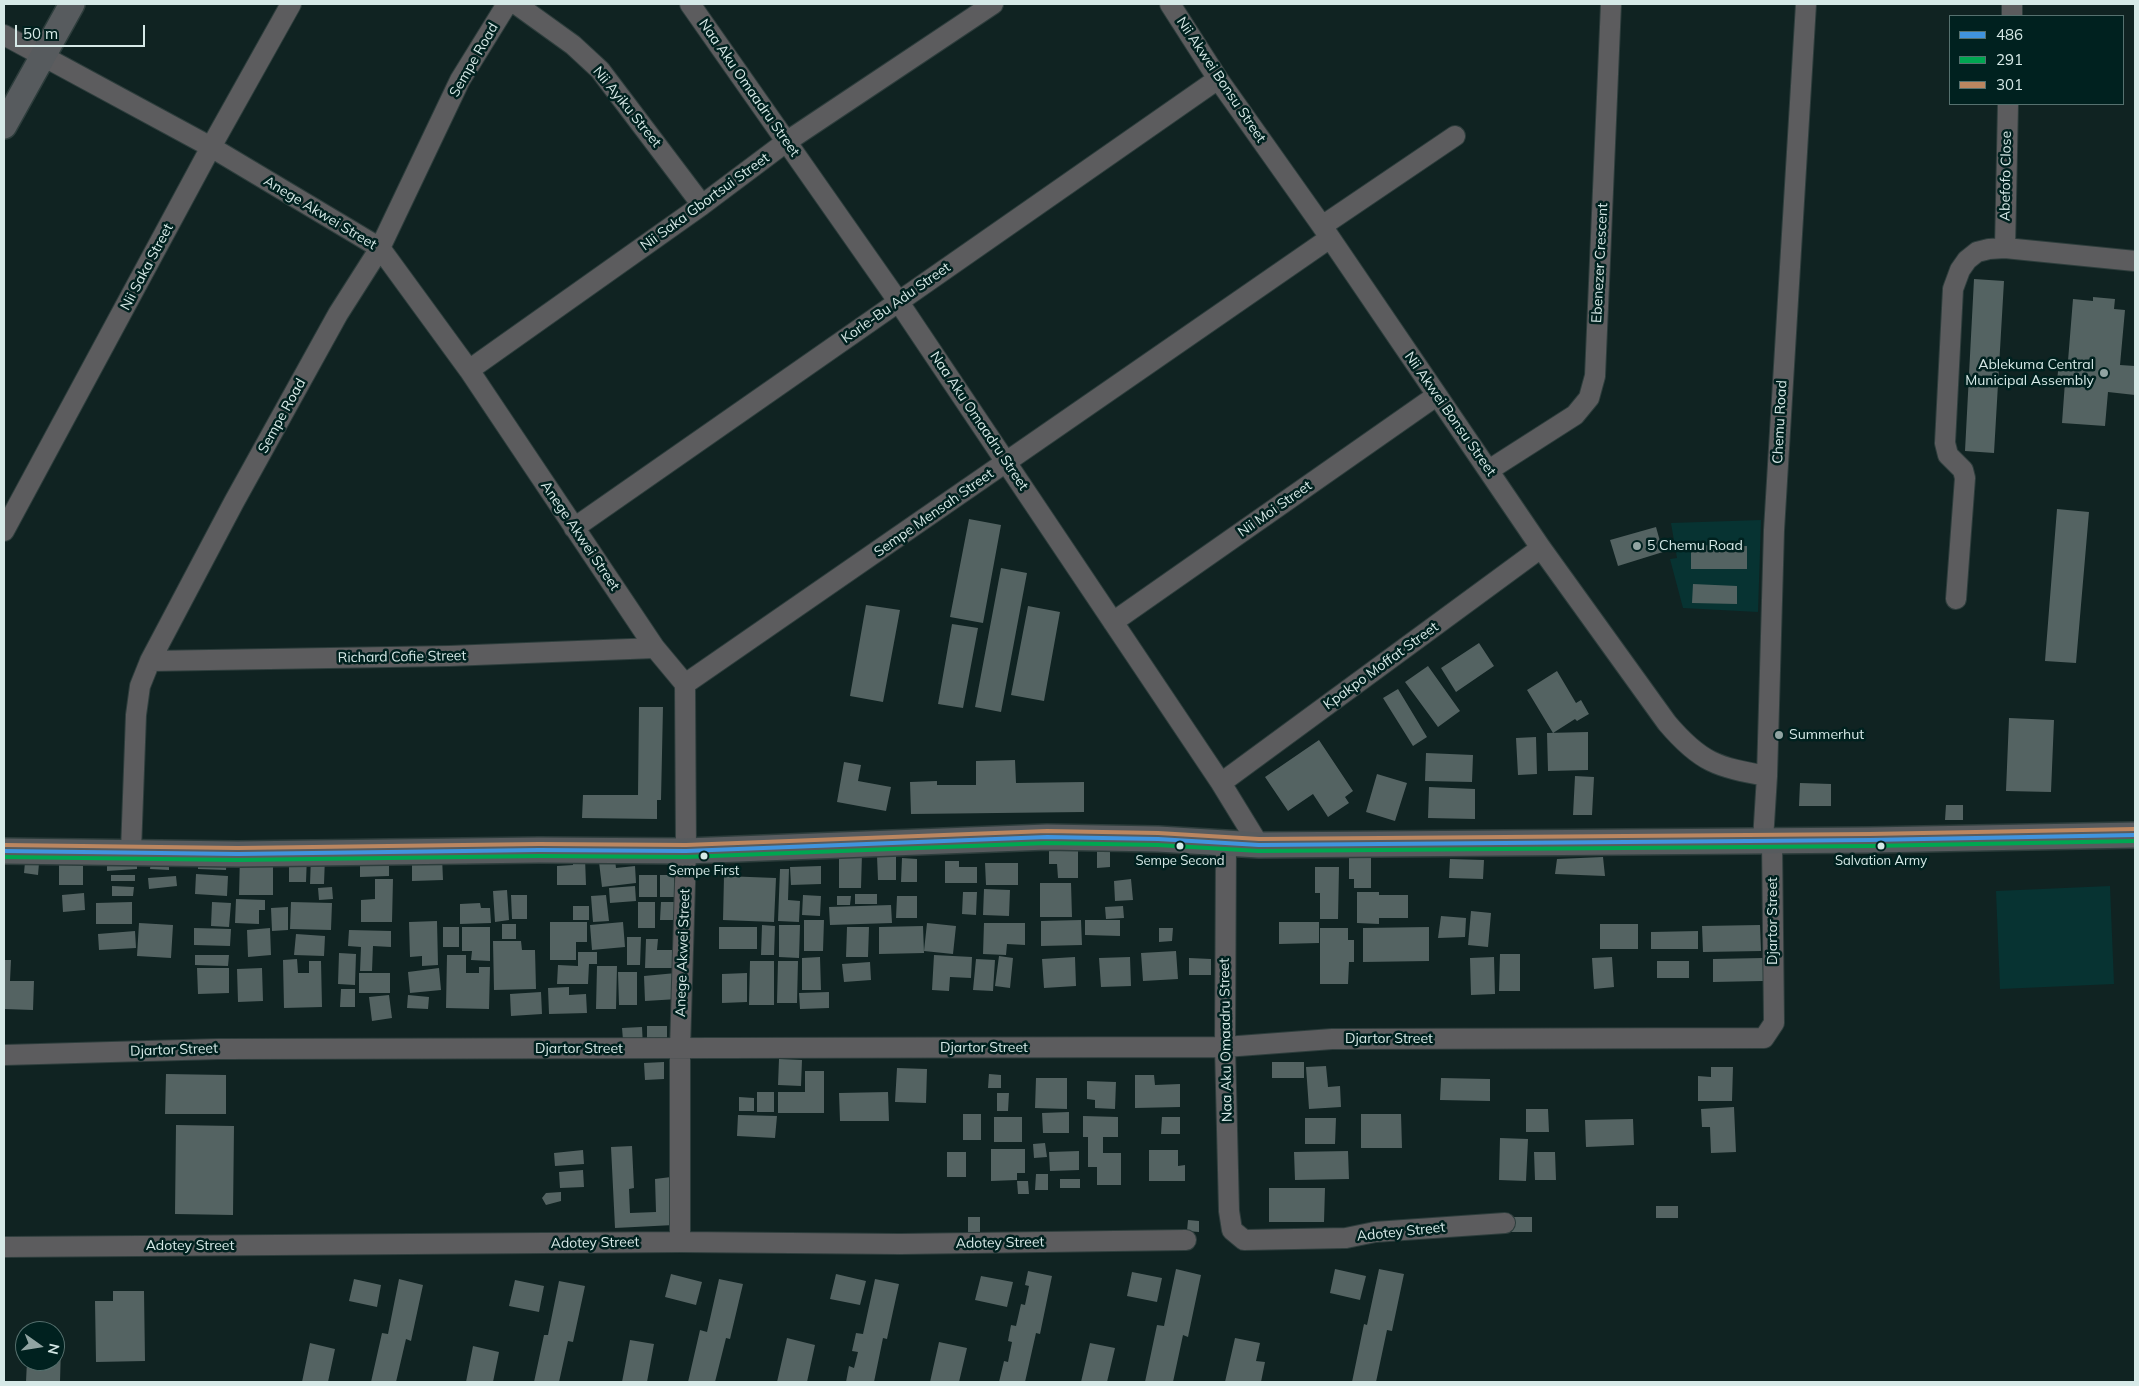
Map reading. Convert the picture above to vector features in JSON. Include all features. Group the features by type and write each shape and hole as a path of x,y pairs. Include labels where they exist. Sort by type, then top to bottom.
{"main road":[{"path":"4,126 72,4"},
{"path":"4,850 248,854 539,850 686,851 1047,837 1158,839 1259,845 2135,835"}],"street":[{"name":"Nii Saka Street","path":"4,531 211,147 291,4"},
{"name":"Sempe Road","path":"131,851 136,715 140,686 150,661 234,502 338,314 380,248 460,80 507,4"},
{"name":"Nii Ayiku Street","path":"516,4 573,45 600,70 702,205"},
{"name":"Naa Aku Omaadru Street","path":"690,4 898,301 1007,462 1221,783 1259,845"},
{"name":"Nii Saka Gbortsui Street","path":"469,370 702,205 786,142 993,4"},
{"name":"Nii Akwei Bonsu Street","path":"1170,4 1218,79 1326,232 1541,548 1667,723 1686,745 1712,763 1733,770 1767,776"},
{"name":"Ebenezer Crescent","path":"1489,470 1575,415 1589,398 1595,376 1611,4"},
{"name":"Chemu Road","path":"1768,840 1767,776 1774,530 1806,4"},
{"name":"Anege Akwei Street","path":"4,34 211,147 380,248 469,370 655,648 684,684 686,851 680,1049 680,1242"},
{"name":"Korle-Bu Adu Street","path":"574,528 1218,79"},
{"name":"Abefofo Close","path":"2005,248 2008,105"},
{"name":"Sempe Mensah Street","path":"684,684 1007,462 1326,232 1455,136"},
{"path":"1956,599 1965,478 1963,470 1948,455 1945,443 1953,289 1960,270 1967,260 1977,252 2005,248 2135,260"},
{"name":"Nii Moi Street","path":"1113,622 1436,396"},
{"name":"Kpakpo Moffat Street","path":"1221,783 1541,548"},
{"name":"Richard Cofie Street","path":"150,661 449,656 655,648"},
{"name":"Djartor Street","path":"4,1055 218,1049 1225,1047 1332,1039 1764,1038 1774,1023 1768,840"},
{"name":"Naa Aku Omaadru Street","path":"1226,842 1225,1047 1229,1211 1232,1230 1238,1236"},
{"name":"Adotey Street","path":"1238,1236 1244,1240 1346,1238 1375,1232 1506,1223"},
{"name":"Adotey Street","path":"4,1247 680,1242 900,1244 1186,1240"}],"shaded area":[{"path":"1761,520 1758,612 1683,608 1670,559 1677,558 1671,523"},
{"path":"2110,886 2114,984 2000,989 1996,891"}],"building":[{"path":"1974,279 2004,281 1994,453 1965,451"},
{"path":"2093,297 2115,299 2114,309 2125,310 2120,365 2135,366 2135,395 2108,392 2105,426 2062,423 2065,382 2057,382 2059,361 2068,361 2073,299 2093,301"},
{"path":"2057,509 2089,512 2076,663 2045,661"},
{"path":"969,519 1001,525 983,623 950,617"},
{"name":"5 Chemu Road","path":"1656,527 1663,552 1618,566 1610,540"},
{"path":"1691,545 1747,546 1747,569 1691,569"},
{"path":"1001,568 1027,573 1001,712 975,707"},
{"path":"1693,584 1737,586 1737,604 1692,603"},
{"path":"866,605 900,610 883,702 850,696"},
{"path":"1028,606 1060,612 1044,701 1011,695"},
{"path":"952,624 978,628 963,708 938,704"},
{"path":"1479,643 1494,666 1456,692 1441,668"},
{"path":"1428,666 1460,711 1438,727 1405,682"},
{"path":"1557,671 1576,703 1581,700 1589,714 1577,721 1575,719 1553,733 1527,690"},
{"path":"1398,689 1427,737 1413,746 1383,698"},
{"path":"639,707 663,707 661,800 657,800 657,819 582,818 583,795 638,795"},
{"path":"2009,718 2054,720 2051,792 2006,791"},
{"path":"1588,732 1588,770 1548,771 1547,733"},
{"path":"1536,737 1537,774 1518,775 1516,738"},
{"path":"1319,740 1353,791 1345,797 1349,803 1328,817 1313,794 1288,811 1265,777"},
{"path":"1426,753 1473,755 1472,782 1425,781"},
{"path":"1015,760 1016,783 1084,782 1084,812 911,814 910,782 937,781 937,785 976,785 976,761"},
{"path":"844,762 861,765 858,781 891,787 886,811 837,802"},
{"path":"1377,774 1407,783 1395,821 1366,812"},
{"path":"1575,776 1594,777 1592,815 1573,815"},
{"path":"1800,783 1831,784 1831,806 1799,806"},
{"path":"1429,787 1475,789 1475,819 1428,818"},
{"path":"1946,805 1963,805 1963,820 1945,820"},
{"path":"1049,846 1078,846 1078,878 1058,878 1057,864 1049,864"},
{"path":"1097,848 1110,848 1110,867 1097,868"},
{"path":"839,853 862,853 861,888 839,888"},
{"path":"198,855 227,856 226,870 198,869"},
{"path":"240,856 273,856 273,895 239,895"},
{"path":"289,856 307,856 306,882 289,882"},
{"path":"389,856 389,876 360,877 360,857"},
{"path":"877,856 896,856 896,880 878,880"},
{"path":"311,857 325,857 324,884 310,884"},
{"path":"425,857 442,857 443,880 412,881 412,864 425,864"},
{"path":"1349,857 1371,857 1371,888 1354,888 1354,879 1349,879"},
{"path":"1603,857 1605,876 1555,874 1557,859"},
{"path":"573,858 585,858 586,885 557,885 557,866 573,865"},
{"path":"902,858 917,859 917,882 901,882"},
{"path":"137,859 137,869 107,871 107,860"},
{"path":"1450,859 1484,860 1483,879 1449,878"},
{"path":"151,860 169,861 169,870 150,869"},
{"path":"615,860 616,868 635,866 636,883 602,887 599,862"},
{"path":"945,861 959,861 959,867 977,867 977,883 945,883"},
{"path":"25,862 39,863 38,875 24,873"},
{"path":"985,863 1018,863 1018,885 986,885"},
{"path":"59,864 83,864 83,885 59,885"},
{"path":"821,866 821,884 791,885 790,867"},
{"path":"1315,867 1339,867 1338,919 1320,919 1320,893 1315,893"},
{"path":"780,869 789,869 788,900 800,901 799,922 778,921"},
{"path":"196,874 228,876 227,896 195,894"},
{"path":"111,875 135,875 135,881 111,881"},
{"path":"639,875 657,875 657,897 639,897"},
{"path":"660,875 674,875 674,897 660,897"},
{"path":"176,876 177,886 149,889 148,878"},
{"path":"724,876 776,878 774,922 723,920"},
{"path":"375,879 393,879 392,922 361,922 361,900 375,899"},
{"path":"1131,879 1133,900 1115,901 1114,881"},
{"path":"1040,883 1071,883 1072,917 1040,917"},
{"path":"112,886 134,887 133,896 112,896"},
{"path":"635,886 636,901 610,903 609,888"},
{"path":"332,887 333,899 319,900 318,888"},
{"path":"984,889 1010,890 1009,916 983,915"},
{"path":"507,890 509,920 495,922 493,891"},
{"path":"963,892 977,892 976,915 962,914"},
{"path":"1357,892 1379,892 1379,895 1408,895 1408,918 1379,918 1379,924 1357,923"},
{"path":"84,893 85,910 63,912 62,895"},
{"path":"855,894 877,894 877,904 855,904"},
{"path":"511,895 527,895 527,919 512,919"},
{"path":"606,895 609,921 593,922 591,896"},
{"path":"803,895 821,896 820,916 802,915"},
{"path":"837,896 851,896 850,905 837,905"},
{"path":"897,896 917,896 917,918 896,918"},
{"path":"236,899 265,900 265,910 259,910 259,924 235,923"},
{"path":"132,902 132,924 96,924 96,903"},
{"path":"212,902 231,903 229,927 211,926"},
{"path":"291,902 332,903 331,930 290,929"},
{"path":"638,902 655,902 655,928 638,928"},
{"path":"661,902 679,902 679,920 660,920"},
{"path":"480,903 481,908 490,908 491,923 460,924 460,904"},
{"path":"891,905 892,923 830,925 829,907"},
{"path":"573,906 589,906 589,920 573,920"},
{"path":"1123,906 1124,918 1106,919 1105,907"},
{"path":"288,907 288,930 272,931 271,908"},
{"path":"1471,911 1491,913 1488,947 1468,945"},
{"path":"1441,916 1466,918 1465,937 1438,938"},
{"path":"804,920 824,920 823,951 804,951"},
{"path":"1081,920 1082,945 1041,946 1041,921"},
{"path":"1085,920 1120,920 1120,936 1085,935"},
{"path":"437,921 438,965 422,966 422,956 410,957 409,922"},
{"path":"550,922 587,922 587,942 576,942 576,960 550,960"},
{"path":"623,922 625,947 592,950 590,925"},
{"path":"1279,922 1319,922 1319,943 1279,944"},
{"path":"139,923 173,925 171,958 137,956"},
{"path":"927,923 956,926 953,954 924,951"},
{"path":"984,923 1025,923 1025,945 1007,944 1006,955 983,954"},
{"path":"502,924 516,924 516,939 502,939"},
{"path":"1600,924 1638,924 1638,949 1600,949"},
{"path":"762,925 775,926 774,955 761,955"},
{"path":"779,925 800,925 799,958 779,957"},
{"path":"1760,925 1761,951 1703,952 1702,926"},
{"path":"923,926 924,953 879,954 879,927"},
{"path":"443,927 459,927 459,947 443,947"},
{"path":"462,927 490,927 490,961 471,960 472,951 462,951"},
{"path":"719,927 757,927 757,949 719,949"},
{"path":"847,927 869,927 868,957 846,957"},
{"path":"1429,927 1429,961 1363,962 1363,928"},
{"path":"194,928 231,929 230,946 194,945"},
{"path":"270,928 271,955 248,957 247,930"},
{"path":"1159,928 1173,928 1172,941 1159,942"},
{"path":"1320,928 1348,928 1348,940 1354,940 1354,962 1349,962 1348,984 1320,984"},
{"path":"349,930 391,931 391,947 373,946 372,971 360,971 361,947 348,946"},
{"path":"135,931 136,948 99,950 98,934"},
{"path":"1698,931 1698,949 1651,949 1651,932"},
{"path":"296,934 325,936 324,956 294,955"},
{"path":"627,937 641,937 640,965 627,965"},
{"path":"646,939 658,939 657,950 676,950 676,968 645,968"},
{"path":"493,941 521,941 522,950 535,950 536,989 494,990"},
{"path":"1176,951 1178,979 1143,981 1141,953"},
{"path":"578,952 597,952 597,964 589,964 588,984 557,984 558,965 578,966"},
{"path":"339,953 356,954 355,985 338,984"},
{"path":"1500,954 1520,954 1520,991 1499,991"},
{"path":"195,955 229,955 228,966 195,965"},
{"path":"447,955 466,955 466,973 479,973 479,967 490,967 489,1009 446,1008"},
{"path":"934,955 972,957 971,978 950,977 949,991 932,990"},
{"path":"999,956 1013,958 1010,988 995,986"},
{"path":"820,957 821,990 802,990 802,958"},
{"path":"1075,957 1076,986 1044,988 1042,959"},
{"path":"1130,957 1131,986 1101,987 1099,958"},
{"path":"1494,957 1495,994 1471,995 1470,958"},
{"path":"1612,957 1614,987 1594,989 1592,958"},
{"path":"1189,958 1211,959 1211,975 1189,975"},
{"path":"1763,958 1763,981 1713,982 1713,959"},
{"path":"297,959 298,973 309,973 309,961 321,961 322,1007 284,1008 283,960"},
{"path":"976,959 995,960 993,991 973,990"},
{"path":"4,960 11,960 10,981 34,981 33,1010 4,1009"},
{"path":"750,961 774,961 774,1005 749,1005"},
{"path":"778,961 798,961 797,1003 777,1003"},
{"path":"1657,961 1689,961 1689,978 1657,978"},
{"path":"870,962 871,980 844,982 842,964"},
{"path":"597,966 617,966 616,1009 596,1009"},
{"path":"197,968 229,968 229,993 198,994"},
{"path":"262,968 263,1001 238,1002 237,969"},
{"path":"439,968 441,990 410,993 408,972"},
{"path":"618,972 637,972 637,1005 619,1005"},
{"path":"359,973 390,973 390,993 359,993"},
{"path":"676,973 678,999 645,1001 644,976"},
{"path":"747,973 747,1002 722,1003 722,974"},
{"path":"569,987 569,995 586,994 587,1013 549,1014 548,988"},
{"path":"341,989 355,989 355,1007 340,1007"},
{"path":"541,992 542,1014 511,1016 510,994"},
{"path":"829,992 829,1008 800,1009 799,993"},
{"path":"389,995 392,1018 372,1021 369,997"},
{"path":"408,995 429,997 428,1009 407,1008"},
{"path":"647,1026 667,1026 667,1040 647,1040"},
{"path":"642,1027 643,1047 623,1040 622,1028"},
{"path":"779,1059 802,1060 801,1086 778,1085"},
{"path":"664,1062 664,1079 645,1080 644,1063"},
{"path":"1272,1062 1304,1062 1304,1078 1272,1078"},
{"path":"1326,1066 1328,1087 1340,1086 1341,1107 1309,1109 1306,1067"},
{"path":"1711,1067 1733,1067 1732,1101 1698,1101 1698,1076 1711,1077"},
{"path":"897,1068 927,1069 926,1103 895,1102"},
{"path":"805,1071 824,1071 824,1113 778,1113 778,1092 805,1092"},
{"path":"166,1074 226,1075 226,1114 165,1114"},
{"path":"989,1074 1001,1075 1001,1088 988,1088"},
{"path":"1135,1075 1154,1075 1155,1085 1180,1084 1180,1107 1135,1108"},
{"path":"1036,1078 1067,1078 1067,1109 1035,1108"},
{"path":"1441,1078 1490,1079 1490,1101 1440,1100"},
{"path":"1087,1081 1116,1082 1115,1109 1095,1108 1095,1100 1087,1099"},
{"path":"757,1092 774,1092 774,1112 757,1112"},
{"path":"888,1092 889,1121 840,1121 839,1093"},
{"path":"997,1093 1009,1093 1008,1111 997,1111"},
{"path":"739,1097 754,1098 754,1111 739,1111"},
{"path":"1734,1107 1736,1152 1711,1153 1710,1127 1702,1127 1701,1109"},
{"path":"1526,1109 1548,1109 1549,1132 1526,1132"},
{"path":"1069,1112 1069,1133 1043,1133 1042,1113"},
{"path":"963,1114 981,1114 981,1140 963,1140"},
{"path":"1361,1114 1401,1114 1402,1148 1361,1148"},
{"path":"738,1115 777,1116 775,1138 737,1136"},
{"path":"1083,1116 1118,1117 1118,1137 1103,1137 1103,1153 1121,1153 1121,1185 1097,1185 1097,1167 1088,1167 1088,1137 1083,1137"},
{"path":"994,1117 1022,1117 1022,1142 994,1142"},
{"path":"1162,1117 1180,1117 1180,1134 1161,1134"},
{"path":"1305,1118 1336,1118 1335,1144 1305,1144"},
{"path":"1633,1119 1634,1145 1586,1147 1585,1120"},
{"path":"176,1125 234,1126 233,1215 175,1214"},
{"path":"1500,1138 1528,1139 1526,1181 1499,1180"},
{"path":"1045,1143 1047,1157 1034,1158 1033,1144"},
{"path":"632,1146 634,1188 629,1189 630,1213 656,1212 655,1179 671,1177 674,1225 615,1228 611,1147"},
{"path":"991,1149 1025,1149 1025,1173 1017,1173 1017,1180 991,1181"},
{"path":"583,1150 584,1164 555,1166 554,1153"},
{"path":"1149,1150 1178,1150 1178,1166 1185,1165 1185,1181 1149,1181"},
{"path":"1079,1151 1079,1170 1050,1171 1049,1152"},
{"path":"1348,1151 1349,1179 1295,1180 1294,1152"},
{"path":"947,1152 966,1152 966,1177 947,1177"},
{"path":"1534,1152 1555,1152 1556,1180 1535,1180"},
{"path":"583,1170 584,1187 560,1188 559,1172"},
{"path":"1036,1174 1048,1174 1048,1190 1035,1190"},
{"path":"1060,1179 1080,1179 1080,1188 1060,1188"},
{"path":"1017,1181 1028,1181 1029,1194 1018,1194"},
{"path":"1269,1188 1325,1188 1324,1222 1269,1222"},
{"path":"561,1192 561,1201 546,1205 542,1198 546,1193"},
{"path":"1656,1206 1678,1206 1678,1218 1656,1218"},
{"path":"968,1217 980,1217 980,1233 968,1233"},
{"path":"1511,1217 1532,1217 1532,1232 1511,1232"},
{"path":"1188,1220 1199,1221 1199,1232 1187,1231"},
{"path":"1176,1269 1201,1275 1188,1337 1183,1335 1173,1382 1145,1382 1157,1325 1164,1326"},
{"path":"1335,1269 1366,1276 1360,1300 1330,1293"},
{"path":"1379,1269 1404,1274 1392,1331 1387,1330 1376,1382 1352,1382 1364,1324 1367,1325"},
{"path":"1028,1271 1052,1276 1040,1334 1036,1333 1025,1382 999,1382 1004,1361 1008,1362 1012,1342 1008,1341 1011,1325 1016,1326 1021,1304 1025,1305 1029,1286 1025,1285"},
{"path":"1132,1272 1162,1278 1157,1302 1127,1296"},
{"path":"671,1274 702,1282 696,1305 665,1297"},
{"path":"836,1274 866,1281 860,1305 830,1299"},
{"path":"981,1276 1013,1282 1007,1307 975,1300"},
{"path":"354,1279 381,1285 377,1307 349,1301"},
{"path":"399,1279 423,1285 411,1341 406,1339 396,1382 371,1382 382,1333 388,1334"},
{"path":"719,1279 743,1284 730,1339 726,1338 715,1382 688,1382 700,1330 707,1332"},
{"path":"875,1279 899,1284 887,1339 883,1338 874,1382 846,1382 849,1366 854,1368 858,1352 852,1351 856,1333 863,1334"},
{"path":"515,1280 544,1286 539,1312 509,1306"},
{"path":"559,1281 585,1286 573,1342 568,1341 559,1382 534,1382 544,1335 548,1335"},
{"path":"113,1291 144,1291 145,1361 96,1362 95,1301 113,1301"},
{"path":"787,1338 815,1345 807,1382 777,1382"},
{"path":"1235,1338 1260,1343 1256,1361 1265,1362 1261,1382 1225,1382"},
{"path":"630,1340 654,1344 647,1382 622,1382"},
{"path":"939,1342 967,1348 959,1382 930,1382"},
{"path":"310,1343 335,1349 328,1382 302,1382"},
{"path":"1090,1343 1115,1348 1107,1382 1081,1382"},
{"path":"473,1346 499,1352 493,1382 466,1382"},
{"path":"27,1371 60,1371 60,1382 26,1382"}],"transit line":[{"name":"301","path":"4,845 238,848 539,844 686,845 1047,831 1158,833 1259,839 1870,834 2135,829"},
{"name":"486","path":"4,851 238,854 539,850 686,851 1047,837 1158,839 1259,845 1870,840 2135,835"},
{"name":"291","path":"4,857 238,860 539,856 686,857 1047,843 1158,845 1259,851 1870,846 2135,841"}],"place":[{"name":"Ablekuma Central Municipal Assembly","path":"2104,373"},
{"name":"5 Chemu Road","path":"1637,546"},
{"name":"Summerhut","path":"1779,735"},
{"name":"Sempe Second","path":"1180,846"},
{"name":"Salvation Army","path":"1881,846"},
{"name":"Sempe First","path":"704,856"}]}
